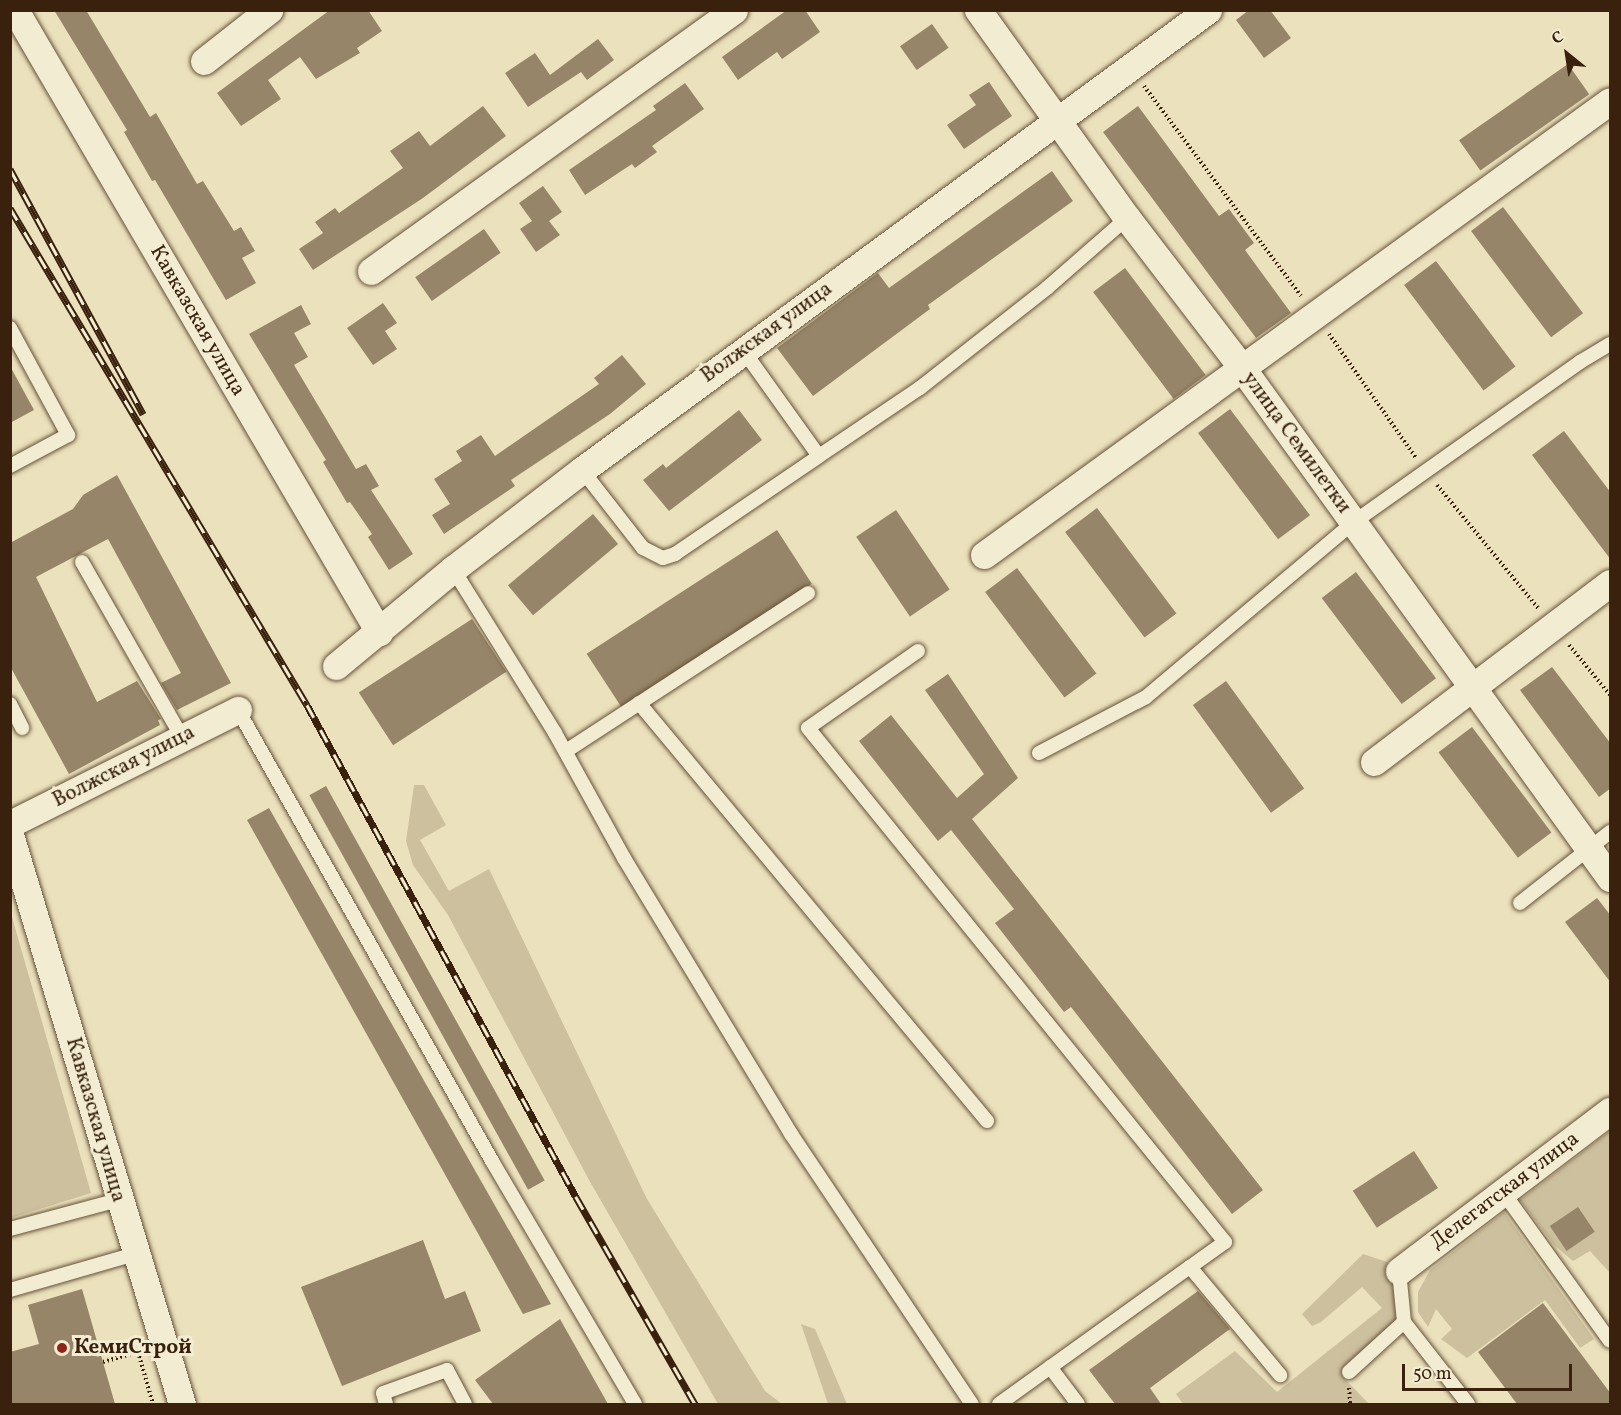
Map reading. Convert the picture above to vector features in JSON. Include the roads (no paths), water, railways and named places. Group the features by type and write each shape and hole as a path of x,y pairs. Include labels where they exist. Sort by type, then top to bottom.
{"street":[{"name":"Кавказская улица","path":"15,10 379,632"},
{"path":"204,61 269,10"},
{"path":"371,272 734,10"},
{"name":"улица Семилетки","path":"978,10 1127,218 1242,368 1611,878"},
{"name":"Волжская улица","path":"336,666 453,569 582,470 743,350 1058,123 1208,10"},
{"path":"984,555 1611,101"},
{"path":"1374,762 1611,583"},
{"name":"Волжская улица","path":"10,824 238,710"},
{"name":"Кавказская улица","path":"10,835 118,1200 182,1404"},
{"name":"Делегатская улица","path":"1399,1271 1611,1111"}],"lane":[{"path":"582,470 643,548 663,558 675,554 920,388 1047,288 1127,218"},
{"path":"10,328 68,435 10,466"},
{"path":"1039,753 1146,697 1354,522 1580,362 1611,344"},
{"path":"743,350 819,456"},
{"path":"82,562 182,737"},
{"path":"453,569 566,751 624,858 791,1134 972,1404"},
{"path":"566,751 808,593"},
{"path":"918,651 808,728 1225,1242 999,1404"},
{"path":"639,703 987,1121"},
{"path":"10,704 22,728"},
{"path":"238,710 486,1150 635,1404"},
{"path":"1520,903 1611,832"},
{"path":"1503,1192 1611,1341"},
{"path":"10,1229 118,1200"},
{"path":"10,1290 135,1254"},
{"path":"1190,1267 1280,1375"},
{"path":"1399,1271 1404,1322 1468,1404"},
{"path":"1349,1372 1404,1322"},
{"path":"1050,1367 1078,1404"},
{"path":"386,1404 383,1393 447,1370 465,1404"}],"railway":[{"path":"10,169 143,414"},
{"path":"10,208 307,705 576,1197 695,1404"}],"place":[{"name":"КемиСтрой","path":"62,1348"}]}
